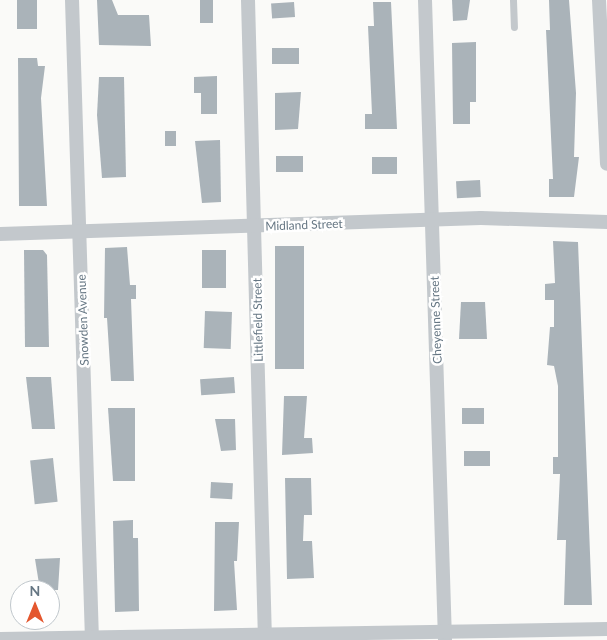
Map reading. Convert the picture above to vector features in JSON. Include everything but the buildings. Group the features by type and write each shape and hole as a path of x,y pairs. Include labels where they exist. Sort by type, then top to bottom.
{"street":[{"name":"Snowden Avenue","path":"72,0 92,638"},
{"name":"Littlefield Street","path":"248,0 256,226 265,636"},
{"name":"Cheyenne Street","path":"425,0 445,635"},
{"path":"599,0 607,164"},
{"name":"Midland Street","path":"0,234 481,218 607,222"},
{"path":"0,638 445,635 607,629"}],"lane":[{"path":"513,0 514,27"}]}
